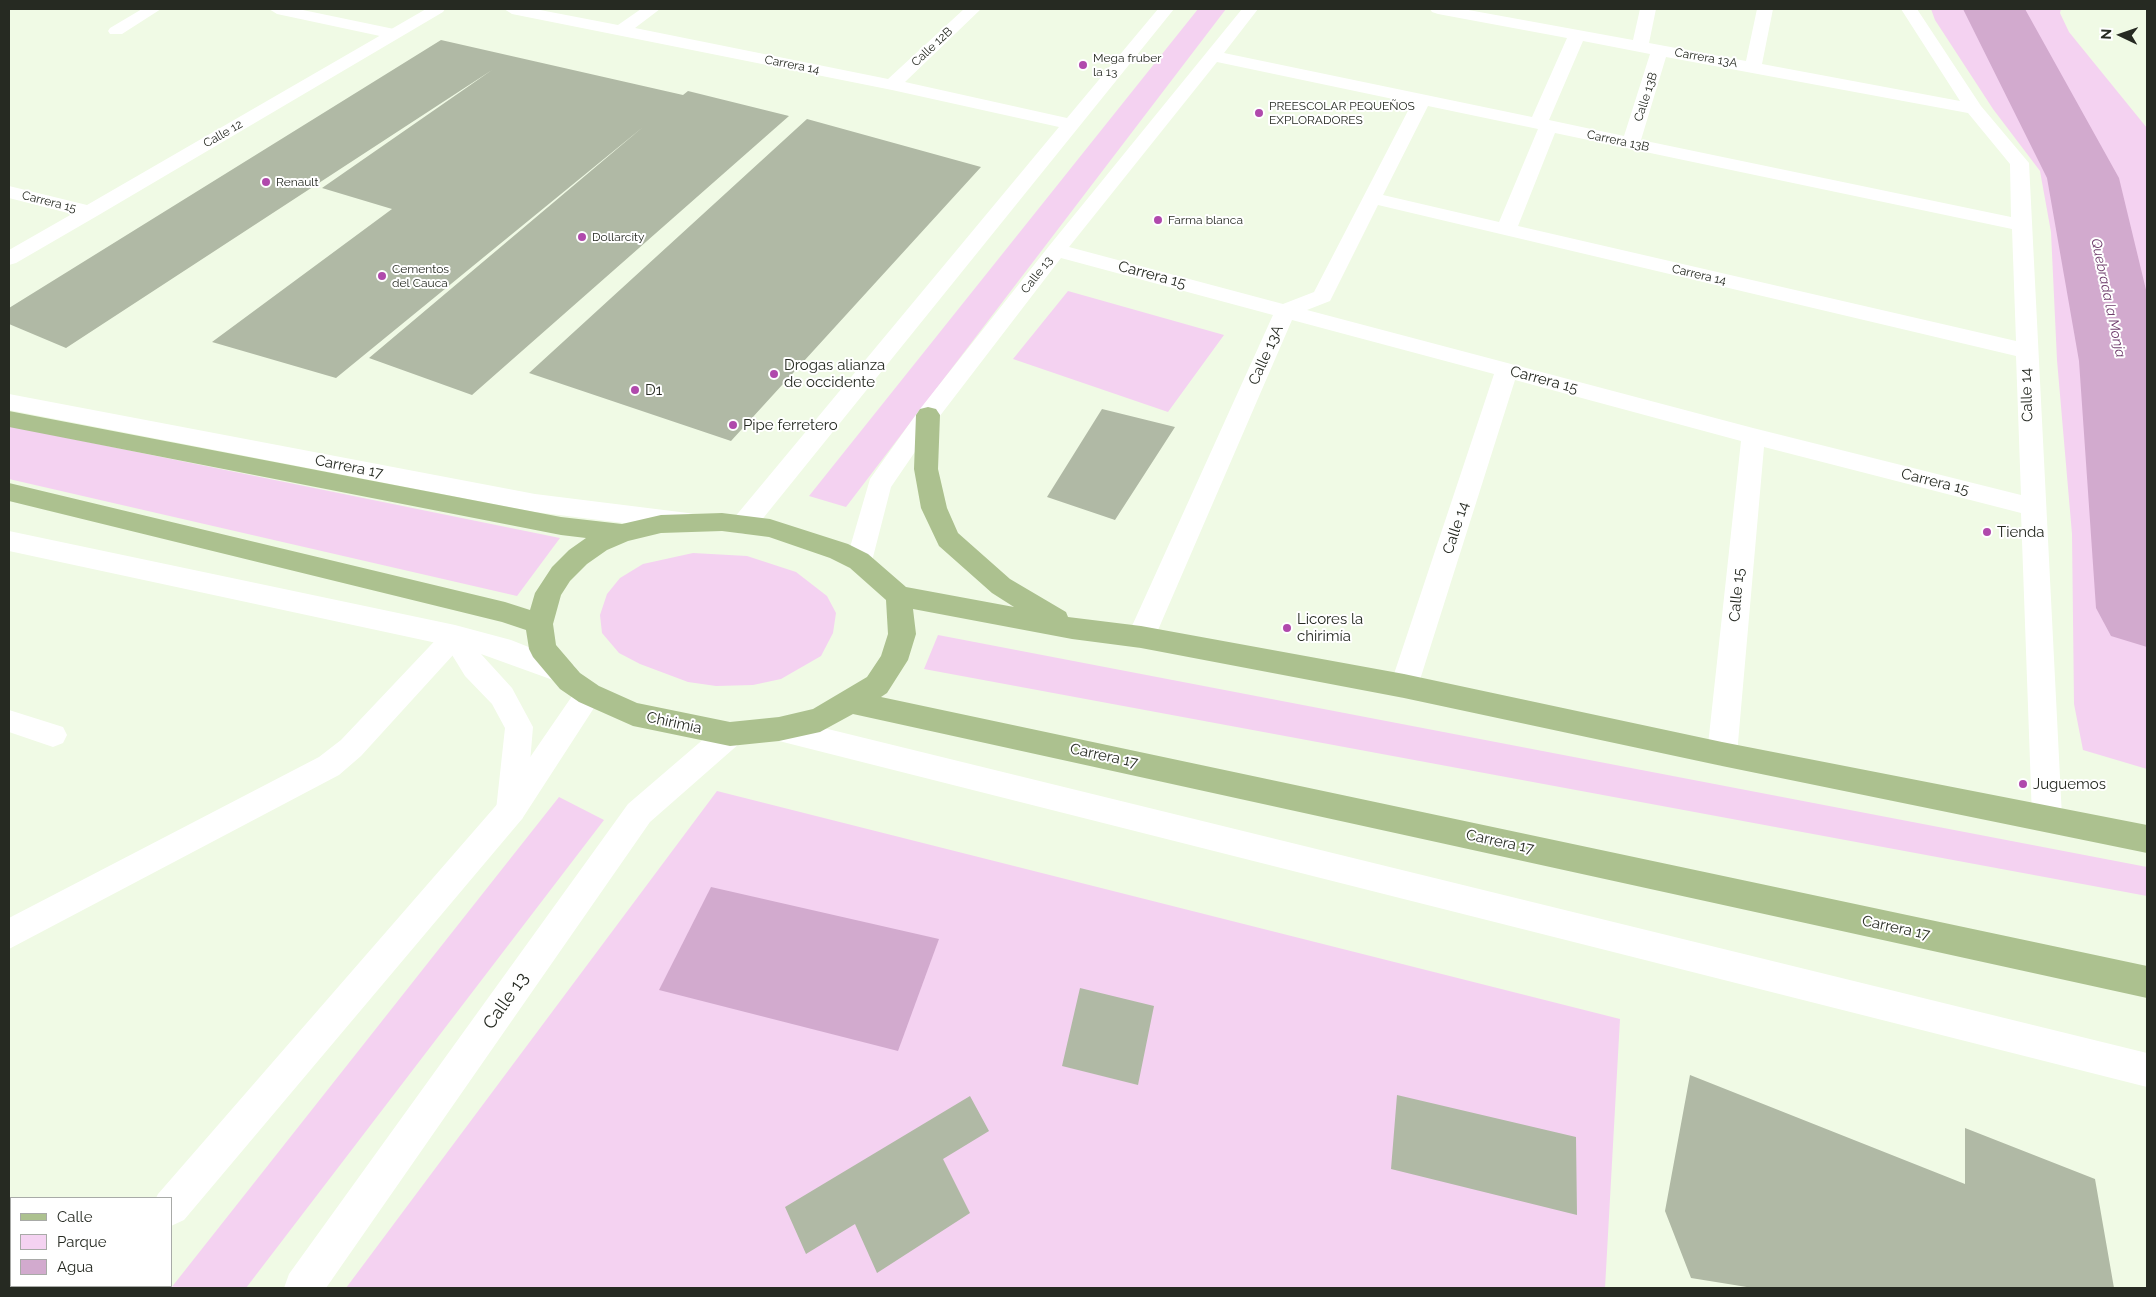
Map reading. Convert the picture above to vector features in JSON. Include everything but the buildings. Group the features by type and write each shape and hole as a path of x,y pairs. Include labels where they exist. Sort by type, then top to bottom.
{"main road":[{"path":"928,415 926,469 934,508 948,540 1001,586 1072,628"},
{"name":"Carrera 17","path":"9,419 561,526 622,533"},
{"path":"9,492 505,612 539,624"},
{"name":"Chirimia","path":"692,522 743,525 770,528 839,551 859,561 899,596 902,634 894,660 877,685 820,720 779,729 730,734 633,714 589,694 570,682 543,649 539,624 548,593 561,574 578,557 598,543 622,533 660,524 692,522"},
{"path":"899,596 1072,628 1141,637 1404,686 1722,754 2047,817 2142,838"},
{"name":"Carrera 17","path":"852,702 2147,982"}],"street":[{"name":"Calle 12","path":"9,259 437,9"},
{"name":"Carrera 14","path":"512,9 892,85 1071,124"},
{"path":"620,31 652,9"},
{"name":"Calle 12B","path":"892,85 973,9"},
{"path":"743,525 1166,9"},
{"name":"Calle 13","path":"859,561 879,485 928,415 1056,250 1250,9"},
{"name":"Carrera 13A","path":"1438,9 1974,109"},
{"path":"1640,46 1648,9"},
{"path":"1753,67 1765,9"},
{"name":"Calle 14","path":"1908,9 1974,109 2019,163 2023,226 2032,507 2047,817"},
{"path":"1506,230 1577,35"},
{"name":"Calle 13B","path":"1631,143 1660,50"},
{"name":"Carrera 13B","path":"1214,56 2023,226"},
{"name":"Calle 13A","path":"1141,637 1285,311 1322,296 1422,100"},
{"name":"Carrera 15","path":"9,192 90,212"},
{"name":"Carrera 14","path":"1372,198 2026,352"},
{"name":"Carrera 15","path":"1056,250 1752,436 2032,507"},
{"name":"Calle 14","path":"1404,686 1507,370"},
{"name":"Carrera 17","path":"9,402 535,503 692,522"},
{"name":"Calle 15","path":"1722,754 1752,436"},
{"path":"9,541 455,636 501,648 564,673"},
{"path":"455,636 475,668 502,696 518,727 511,810"},
{"path":"172,1206 511,810 589,694"},
{"path":"779,729 2147,1070"},
{"name":"Calle 13","path":"303,1288 639,813 730,734"}],"lane":[{"path":"116,31 153,9"},
{"path":"277,9 394,34"},
{"path":"9,934 329,766 351,748 455,636"},
{"path":"9,721 53,735"}],"green space":[{"path":"1198,9 1226,9 846,507 809,496"},
{"path":"1931,9 2061,9 2060,13 2069,32 2147,128 2147,769 2083,750 2074,704 2072,534 2057,360 2051,232 2040,171 1993,109 1935,20"},
{"path":"1068,291 1224,335 1168,412 1013,359"},
{"path":"9,426 560,538 517,596 9,479"},
{"path":"693,553 747,556 796,572 827,596 836,613 833,633 821,656 781,679 753,685 716,686 688,682 640,664 619,653 602,633 600,615 607,594 620,578 643,564"},
{"path":"938,635 2147,867 2147,896 924,669"},
{"path":"717,791 1620,1019 1605,1288 346,1288"},
{"path":"559,797 604,820 246,1288 171,1288"}],"water":[{"path":"711,887 939,939 898,1051 659,990"}],"waterway":[{"name":"Quebrada la Monja","path":"1994,9 2083,178 2121,361 2147,608"}],"place":[{"name":"Mega fruber la 13","path":"1083,65"},
{"name":"PREESCOLAR PEQUEÑOS EXPLORADORES","path":"1259,113"},
{"name":"Renault","path":"266,182"},
{"name":"Farma blanca","path":"1158,220"},
{"name":"Dollarcity","path":"582,237"},
{"name":"Cementos del Cauca","path":"382,276"},
{"name":"Drogas alianza de occidente","path":"774,374"},
{"name":"D1","path":"635,390"},
{"name":"Pipe ferretero","path":"733,425"},
{"name":"Tienda","path":"1987,532"},
{"name":"Licores la chirimía","path":"1287,628"},
{"name":"Juguemos","path":"2023,784"}]}
